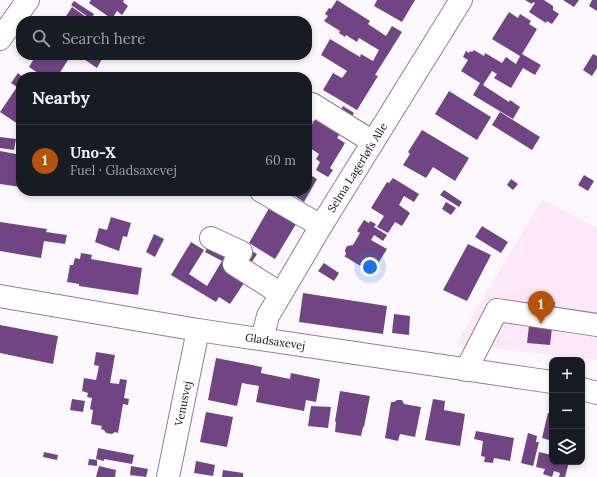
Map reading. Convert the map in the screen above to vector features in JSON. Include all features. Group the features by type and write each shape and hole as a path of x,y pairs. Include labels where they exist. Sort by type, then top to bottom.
{"street":[{"path":"17,16 28,0"},
{"name":"Selma Lagerløfs Alle","path":"262,339 268,316 321,226 461,0"},
{"path":"0,39 16,17"},
{"path":"312,104 373,142"},
{"path":"270,196 321,226"},
{"path":"211,238 240,252 234,264 281,294"},
{"name":"Gladsaxevej","path":"0,296 198,330 549,382"},
{"path":"466,370 498,310 597,325"},
{"name":"Venusvej","path":"168,477 198,330"},
{"path":"585,390 597,393"}],"shaded area":[{"path":"542,199 597,228 597,360 585,359 585,357 571,357 456,344"}],"building":[{"path":"91,0 124,0 123,2 128,6 122,15 117,11 114,16 108,16 89,3"},
{"path":"337,0 370,21 368,24 386,36 392,26 402,32 375,75 378,76 357,110 323,90 333,73 342,78 347,71 321,55 330,39 360,57 361,54 373,61 379,50 359,38 357,42 346,35 345,37 339,33 340,31 324,21 328,16 325,14 329,8 331,9"},
{"path":"377,0 415,0 402,22 374,6"},
{"path":"525,0 544,0 553,6 553,10 559,14 552,24 547,21 546,23 529,12 535,3 533,2 532,4"},
{"path":"563,0 579,0 574,7"},
{"path":"592,0 597,0 597,11 589,6"},
{"path":"74,1 94,14 93,16 87,16 71,5"},
{"path":"72,7 85,16 66,16"},
{"path":"509,12 518,18 520,14 531,21 529,24 537,29 522,54 541,65 535,75 523,68 511,88 494,78 497,74 492,71 483,85 509,102 510,100 520,107 513,119 473,95 480,83 461,71 468,60 463,57 466,51 469,53 470,51 472,52 474,50 484,56 485,53 502,63 506,57 516,64 520,56 492,39"},
{"path":"593,54 597,56 597,68 592,76 583,70"},
{"path":"33,60 68,60 60,72 36,72 29,67"},
{"path":"85,60 101,60 97,68"},
{"path":"16,76 16,86 11,83"},
{"path":"16,88 16,123 0,112"},
{"path":"449,91 491,117 477,140 435,114"},
{"path":"343,106 354,113 350,120 339,113"},
{"path":"500,112 540,137 532,150 492,125"},
{"path":"316,117 341,132 337,138 345,143 330,168 333,170 328,177 316,170 320,162 316,159 319,154 312,149 312,125"},
{"path":"422,130 469,158 455,181 433,167 426,178 403,165 410,154 408,152"},
{"path":"0,137 16,139 14,150 0,148"},
{"path":"0,151 16,154 16,186 0,184"},
{"path":"584,175 594,181 588,191 578,185"},
{"path":"312,176 317,179 312,188"},
{"path":"393,178 419,194 414,202 404,196 399,205 410,213 402,226 395,222 388,233 377,227 384,216 371,208 387,182 389,183"},
{"path":"511,179 518,184 513,190 507,185"},
{"path":"444,190 462,202 459,207 440,195"},
{"path":"295,196 307,196 304,202"},
{"path":"446,202 456,208 451,215 442,209"},
{"path":"272,203 299,219 275,259 249,243"},
{"path":"111,217 131,223 127,237 123,236 119,251 95,242 99,228 107,230"},
{"path":"364,220 369,223 370,221 376,224 374,227 387,235 383,241 374,235 371,240 387,249 372,273 344,256 346,255 345,250 347,246 353,245 360,233 357,231"},
{"path":"0,222 47,229 46,232 67,235 65,244 44,241 41,258 0,251"},
{"path":"482,226 508,242 501,253 475,237"},
{"path":"154,234 164,239 155,257 146,252"},
{"path":"191,242 204,250 189,274 207,286 222,261 205,252 210,242 248,277 230,304 219,297 216,302 171,275"},
{"path":"468,244 491,255 467,301 443,290"},
{"path":"250,250 257,254 248,268 242,264"},
{"path":"81,253 92,255 91,259 142,268 138,295 79,286 79,284 67,282 70,265 73,265 75,258 80,259"},
{"path":"324,263 339,273 334,281 318,271"},
{"path":"303,293 387,306 383,334 299,322"},
{"path":"532,299 555,302 550,345 527,343"},
{"path":"394,314 410,316 409,335 392,333"},
{"path":"0,325 58,336 53,364 0,353"},
{"path":"96,352 115,355 110,383 119,384 120,379 127,380 124,398 129,399 128,405 123,404 118,433 106,433 101,429 102,426 91,424 93,410 90,409 92,398 87,397 88,393 82,391 84,378 96,380 99,366 94,365"},
{"path":"216,358 262,367 261,373 290,379 291,373 320,379 316,402 306,400 304,411 256,402 259,386 242,383 237,406 208,400"},
{"path":"340,391 370,396 361,436 335,432 335,421"},
{"path":"72,399 85,401 83,412 70,410"},
{"path":"433,399 445,401 444,410 465,414 460,446 425,440"},
{"path":"402,400 404,404 421,407 415,437 400,434 398,441 385,438 391,402"},
{"path":"311,406 331,407 328,428 308,426"},
{"path":"206,412 233,417 227,447 200,442"},
{"path":"548,413 549,413 549,440 542,438"},
{"path":"476,431 514,438 510,461 494,458 493,463 484,462 485,457 481,456 483,441 474,439"},
{"path":"528,433 537,436 536,442 539,442 533,466 521,463"},
{"path":"98,448 134,455 132,464 96,459"},
{"path":"44,452 58,455 57,460 43,457"},
{"path":"539,452 549,454 549,465 568,465 565,477 559,477 560,473 554,471 552,477 543,474 545,469 536,467"},
{"path":"89,459 97,460 97,466 88,465"},
{"path":"196,461 215,465 213,476 194,473"},
{"path":"99,466 116,470 115,477 96,477"},
{"path":"131,466 148,469 146,477 130,475"},
{"path":"223,470 243,473 243,477 222,477"}],"place":[{"name":"Uno-X","path":"541,324"}]}
